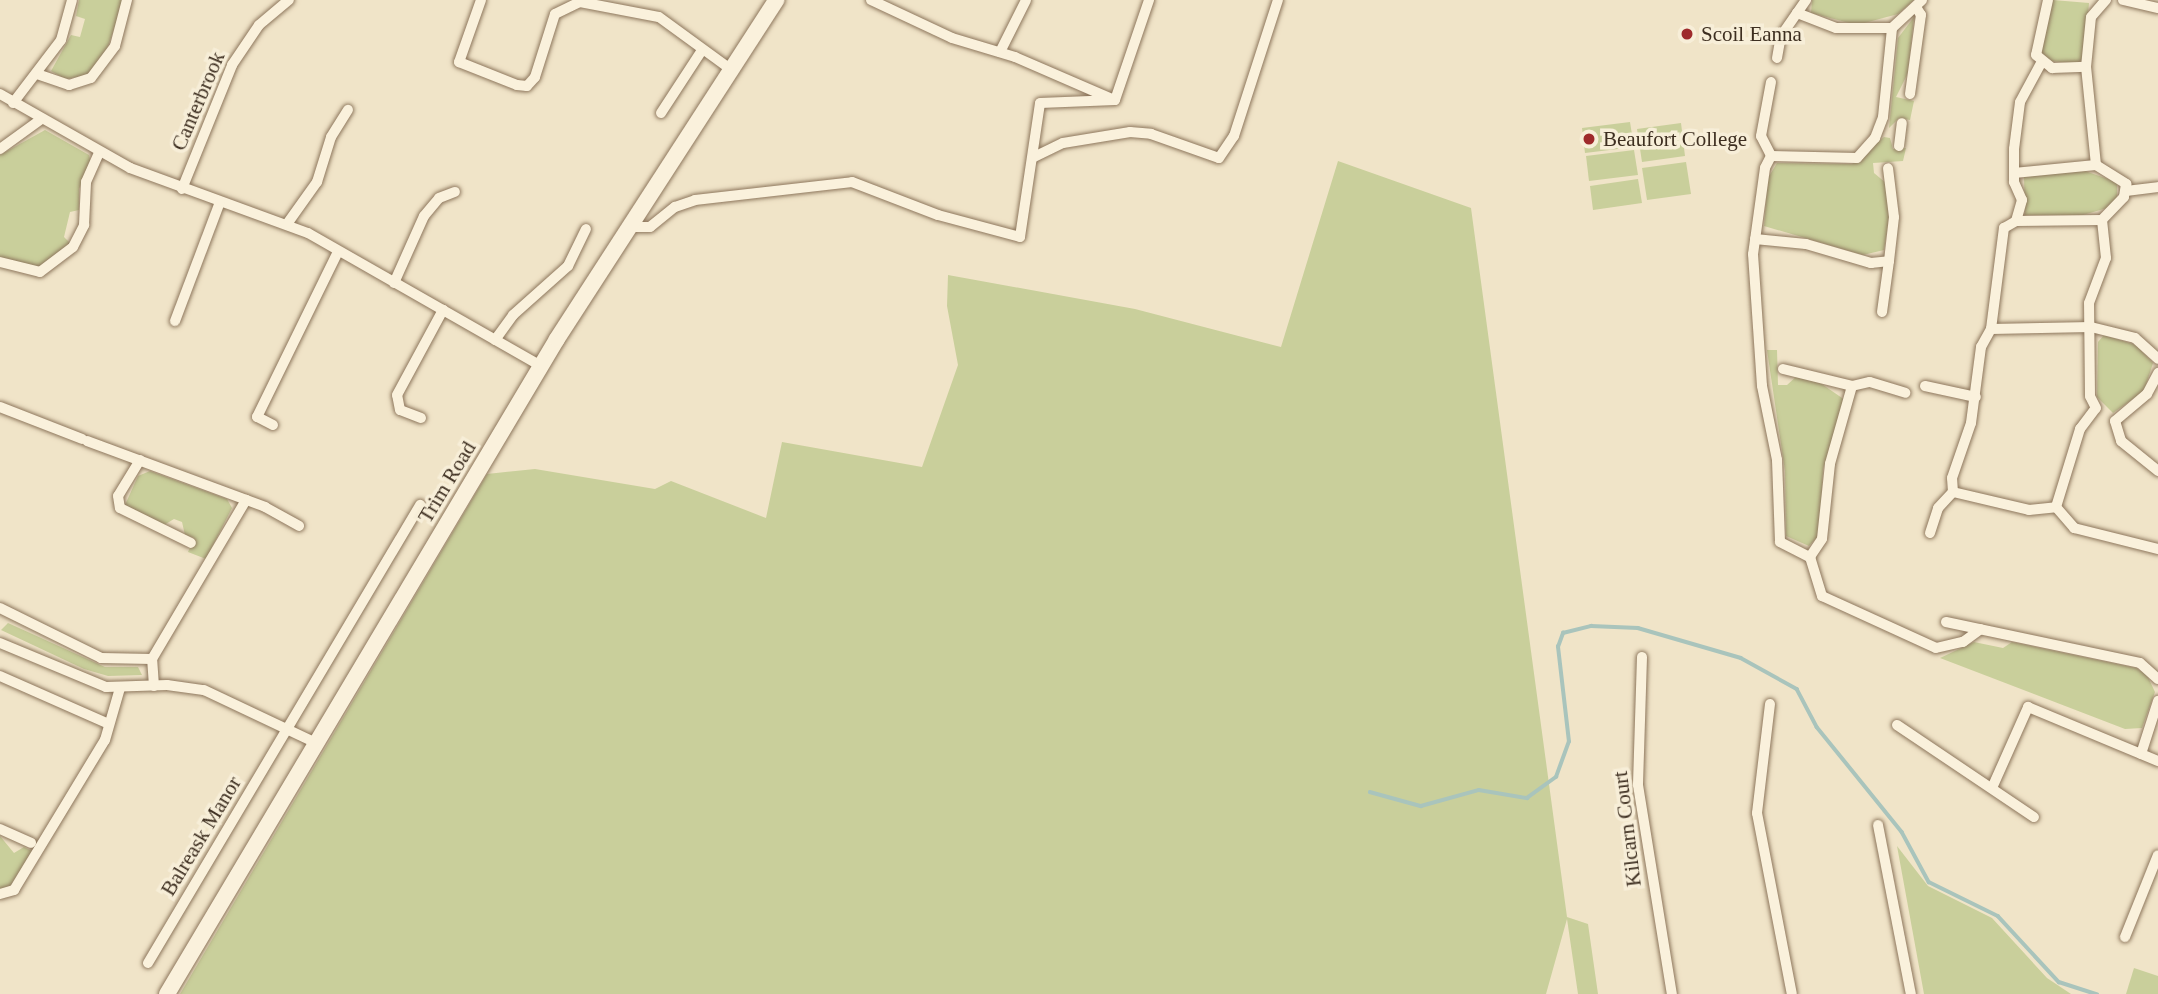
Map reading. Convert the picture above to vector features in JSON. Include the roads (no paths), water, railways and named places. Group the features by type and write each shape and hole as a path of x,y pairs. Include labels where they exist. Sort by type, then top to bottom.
{"main road":[{"name":"Trim Road","path":"167,994 626,227 776,0"}],"street":[{"path":"13,103 61,40 72,0"},
{"path":"37,74 69,85 96,74 116,46 127,0"},
{"path":"481,0 460,62 517,85 527,86 535,77 555,15 580,2 659,18 729,68"},
{"path":"870,0 940,33 1000,52 1115,100"},
{"path":"1000,52 1026,0"},
{"path":"1115,100 1149,0"},
{"path":"1034,157 1062,143 1130,132 1151,134 1219,158 1234,136 1278,0"},
{"path":"1777,58 1781,36 1806,0"},
{"path":"2041,63 2035,49 2048,0"},
{"path":"2123,0 2158,8"},
{"name":"Canterbrook","path":"182,189 228,73 252,34 286,1"},
{"path":"2096,165 2086,66 2091,17 2099,1"},
{"path":"1771,156 1851,160 1862,155 1879,130 1892,28 1919,3"},
{"path":"1910,94 1921,15 1919,3"},
{"path":"1797,13 1818,25 1892,28"},
{"path":"661,113 702,50"},
{"path":"2041,63 2067,70 2086,66"},
{"path":"2016,221 2022,200 2014,173 2018,118 2024,90 2041,63"},
{"path":"1771,82 1761,136 1771,156 1755,239 1762,386 1777,460 1780,542 1810,557"},
{"path":"0,94 99,153 182,189 288,224 541,366"},
{"path":"626,227 650,227 675,207 695,200 852,182 1004,237 1020,237 1040,103 1115,100"},
{"path":"288,224 317,182 331,137 348,110"},
{"path":"0,149 40,120"},
{"path":"1879,130 1902,129 1899,146"},
{"path":"0,262 40,272 73,247 84,225 86,182 99,153"},
{"path":"2014,173 2096,165 2122,178 2126,191"},
{"path":"1882,312 1894,217 1888,168"},
{"path":"2158,187 2126,191 2102,220 2106,258 2091,291 2090,396 2096,408 2115,421 2121,441 2158,471"},
{"path":"394,283 424,216 439,198 455,192"},
{"path":"175,321 220,202"},
{"path":"1930,533 1938,508 1953,492 1952,478 1976,397 1981,347 1992,329 2004,228 2016,221 2102,220"},
{"path":"495,340 513,315 568,265 586,229"},
{"path":"1755,239 1806,244 1871,263 1889,261"},
{"path":"273,425 257,417 338,252"},
{"path":"421,418 400,410 397,395 443,310"},
{"path":"1992,329 2091,327 2135,338 2158,359"},
{"path":"1783,369 1852,386 1870,382 1905,393"},
{"path":"2115,421 2147,394 2158,373"},
{"path":"1852,386 1830,464 1822,539 1810,557 1815,587 1833,605 1936,648 1963,642 1981,629"},
{"path":"1925,386 1976,397"},
{"path":"2056,507 2080,429 2096,408"},
{"path":"3,413 246,500 299,526"},
{"path":"140,460 118,496 120,508 191,542"},
{"path":"1953,492 2029,510 2056,507"},
{"path":"154,685 152,659 246,500"},
{"name":"Balreask Manor","path":"148,963 420,505"},
{"path":"2056,507 2074,528 2158,549"},
{"path":"0,608 101,657 152,659"},
{"path":"1946,622 2140,663 2158,679"},
{"path":"0,643 89,683 120,688 154,685 204,690 316,743"},
{"name":"Kilcarn Court","path":"1642,657 1638,785 1672,994"},
{"path":"0,676 109,724"},
{"path":"0,894 14,890 109,724 120,688"},
{"path":"2141,754 2158,701"},
{"path":"1770,704 1757,813 1792,994"},
{"path":"1992,788 2028,707 2158,761"},
{"path":"1897,725 2034,817"},
{"path":"1878,825 1911,994"},
{"path":"0,829 31,843"},
{"path":"2125,937 2158,855"}],"waterway":[{"path":"1370,792 1421,806 1479,790 1527,798 1556,777 1569,742 1558,647 1563,633 1591,626 1638,628 1741,658 1797,689 1817,727 1902,832 1929,882 1998,916 2059,982 2097,994"}],"place":[{"name":"Scoil Eanna","path":"1687,34"},
{"name":"Beaufort College","path":"1589,139"}]}
